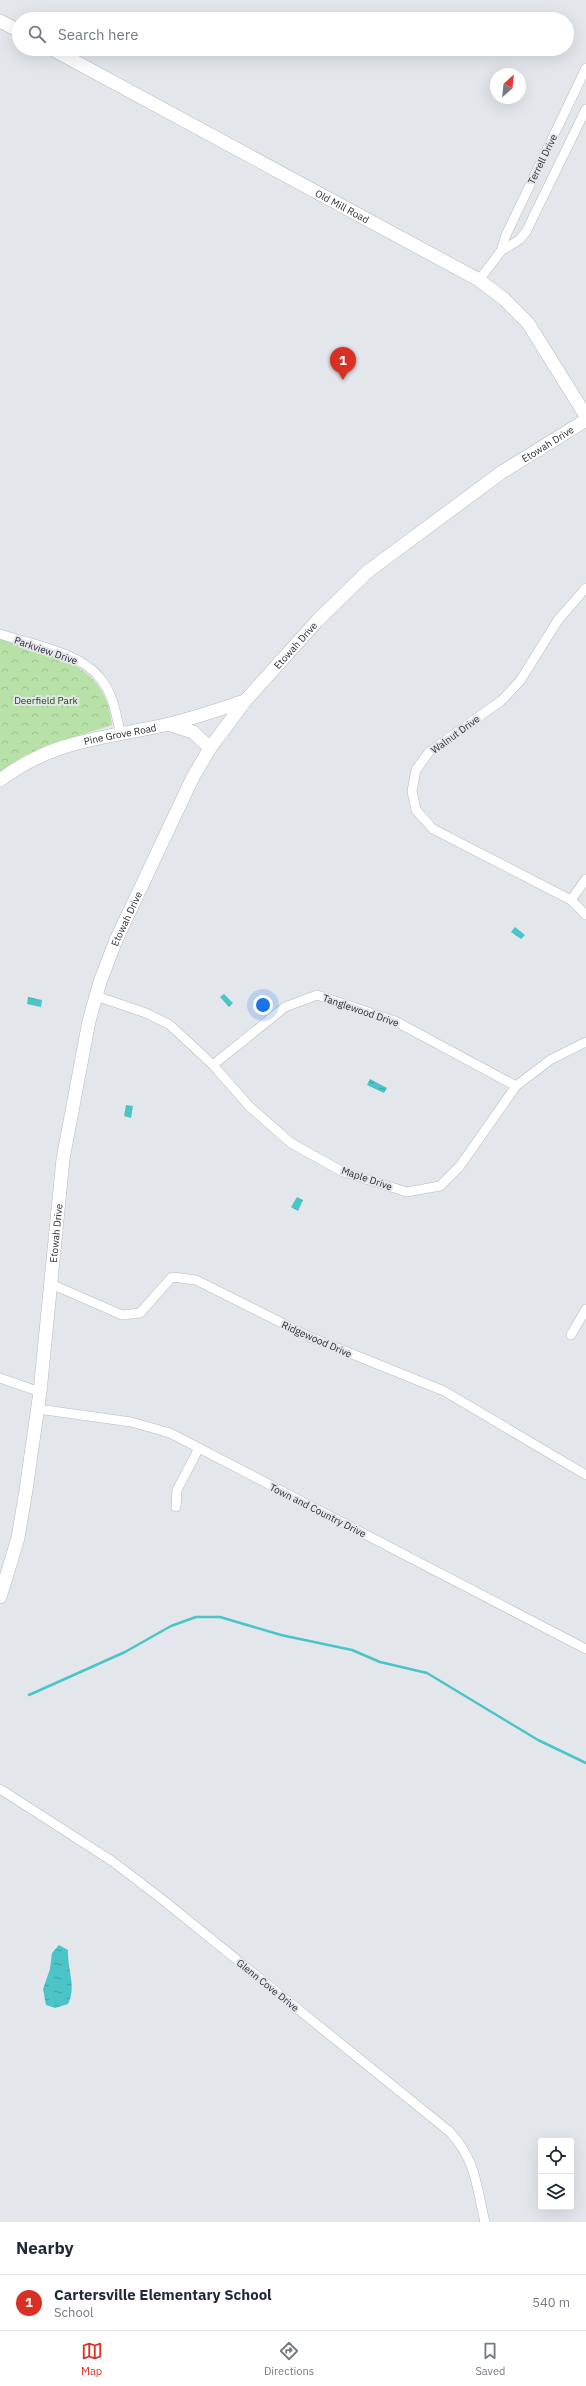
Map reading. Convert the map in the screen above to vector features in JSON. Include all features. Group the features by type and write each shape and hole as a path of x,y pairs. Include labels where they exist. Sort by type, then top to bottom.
{"street":[{"path":"0,21 12,27"},
{"name":"Old Mill Road","path":"65,56 479,280 504,299 528,323 586,416"},
{"name":"Terrell Drive","path":"479,280 501,250 506,235 586,68"},
{"name":"Terrell Drive","path":"501,250 519,240 526,232 586,109"},
{"name":"Etowah Drive","path":"0,1597 18,1538 38,1409 63,1159 78,1070 96,996 116,940 193,776 210,748 245,702 317,621 367,572 502,472 544,444 586,420"},
{"name":"Walnut Drive","path":"586,588 558,620 520,681 502,701 429,752 416,770 412,791 416,810 433,829 571,900 586,915"},
{"name":"Parkview Drive","path":"0,634 68,656 88,666 101,678 108,691 120,732"},
{"name":"Pine Grove Road","path":"0,780 33,758 59,747 120,732 169,724 245,702"},
{"path":"196,717 210,748"},
{"path":"169,724 188,730 210,748"},
{"path":"571,900 586,879"},
{"name":"Tanglewood Drive","path":"213,1065 285,1007 318,995 395,1021 516,1086"},
{"name":"Maple Drive","path":"96,996 163,1020 183,1036 213,1065 249,1106 291,1143 343,1172 407,1192 440,1186 460,1166 516,1086 550,1060 586,1042"},
{"name":"Ridgewood Drive","path":"51,1284 122,1315 140,1313 172,1277 196,1280 310,1338 444,1391 586,1475"},
{"path":"571,1335 586,1309"},
{"path":"0,1378 40,1392"},
{"name":"Town and Country Drive","path":"38,1409 145,1425 170,1433 586,1649"},
{"path":"176,1507 177,1490 198,1448"},
{"name":"Glenn Cove Drive","path":"0,1789 112,1861 158,1895 450,2132 463,2146 470,2161 485,2222"}],"green space":[{"name":"Deerfield Park","path":"0,639 56,656 87,674 99,687 108,704 112,725 45,746 0,772"}],"water":[{"path":"515,927 525,935 521,939 511,932"},
{"path":"224,994 233,1003 229,1007 220,997"},
{"path":"28,997 42,1000 41,1007 27,1004"},
{"path":"370,1079 387,1088 384,1093 367,1085"},
{"path":"126,1105 133,1106 131,1118 124,1116"},
{"path":"297,1197 303,1200 298,1211 291,1207"},
{"path":"59,1945 68,1950 72,1991 68,2004 55,2008 46,2005 43,1989 50,1969 52,1953"}],"waterway":[{"path":"29,1695 125,1652 171,1626 196,1617 220,1617 281,1635 352,1650 380,1662 427,1673 538,1740 586,1763"}],"place":[{"name":"Cartersville Elementary School","path":"343,380"}]}
